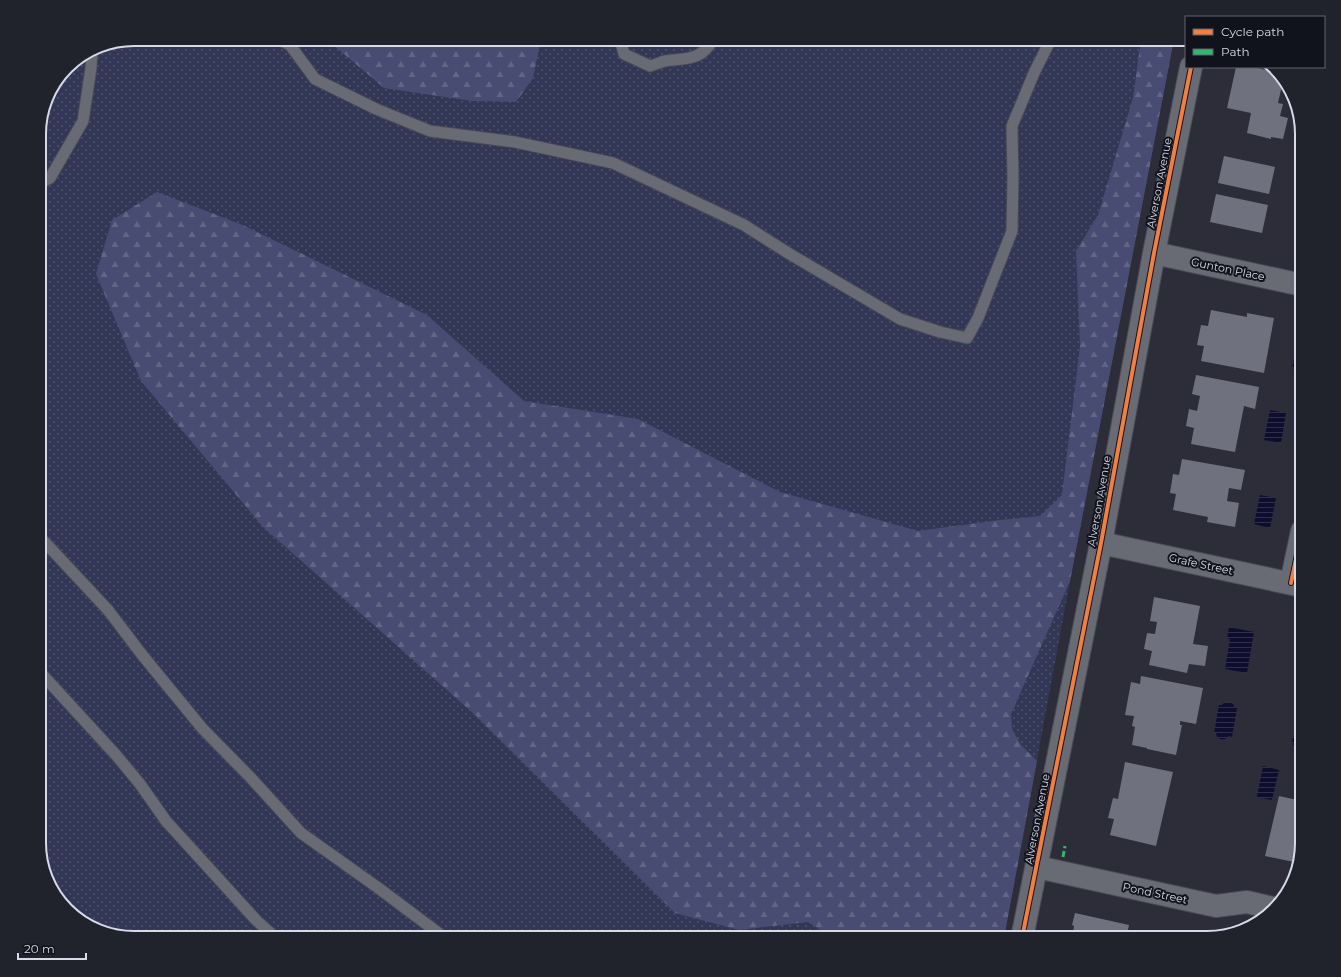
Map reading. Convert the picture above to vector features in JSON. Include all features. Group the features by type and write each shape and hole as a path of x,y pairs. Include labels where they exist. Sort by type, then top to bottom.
{"street":[{"name":"Alverson Avenue","path":"1023,931 1101,543 1154,253 1191,68"},
{"name":"Gunton Place","path":"1154,253 1295,283"},
{"name":"Grafe Street","path":"1101,543 1295,585"},
{"name":"Pond Street","path":"1037,867 1216,906 1247,902 1267,907"}],"lane":[{"path":"290,46 315,79 376,109 430,130 515,142 613,163 744,225 900,319 940,332 967,338 978,318 1012,231 1012,126 1034,73 1048,46"},
{"path":"622,46 624,54 650,66 664,62 689,60 708,49 710,46"},
{"path":"46,180 50,178 83,121 92,57"},
{"path":"46,544 108,610 143,656 202,728 251,778 301,833 435,931"},
{"path":"46,679 116,755 140,784 171,826 251,914 269,931"}],"shaded area":[{"path":"134,46 1173,46 1070,581 1005,931 129,931 101,924 90,919 76,909 58,887 49,865 46,848 46,129 49,112 53,101 61,85 68,76 81,64 95,55 117,48"},
{"path":"1295,353 1295,369 1292,368"},
{"path":"1270,410 1286,413 1281,443 1264,440"},
{"path":"1260,495 1276,498 1270,528 1254,524"},
{"path":"1229,627 1254,632 1247,673 1225,669 1230,639 1227,638"},
{"path":"1230,702 1235,708 1237,708 1232,737 1229,736 1222,739 1217,737 1216,733 1214,733 1219,705"},
{"path":"1295,736 1295,747 1292,741 1293,737"},
{"path":"1263,766 1279,770 1272,800 1257,797"}],"green space":[{"path":"334,46 540,46 533,78 516,102 472,101 384,88"},
{"path":"1140,46 1173,46 1070,581 1011,714 1012,729 1021,745 1037,761 1005,931 823,931 808,922 739,930 675,913 474,714 263,527 141,381 96,274 112,220 157,192 245,226 427,315 524,401 638,419 780,492 918,531 1040,516 1062,495 1080,346 1076,251 1098,215 1133,98"}],"building":[{"path":"1236,68 1257,68 1267,70 1281,88 1278,103 1283,104 1280,116 1288,118 1283,139 1271,137 1271,139 1247,133 1251,113 1227,108"},
{"path":"1224,156 1275,167 1269,194 1218,183"},
{"path":"1216,194 1268,205 1262,233 1210,222"},
{"path":"1211,310 1247,317 1247,313 1274,318 1264,373 1201,361 1204,346 1197,345 1201,325 1208,326"},
{"path":"1196,375 1259,387 1255,409 1244,406 1235,452 1191,444 1194,428 1186,426 1189,409 1197,411 1200,396 1192,394"},
{"path":"1182,459 1245,470 1241,490 1229,488 1227,501 1239,503 1235,527 1207,522 1208,517 1173,510 1176,494 1170,493 1173,474 1179,475"},
{"path":"1154,597 1200,606 1193,644 1208,646 1205,666 1189,664 1187,673 1149,665 1152,651 1144,649 1147,633 1155,634 1157,622 1150,621"},
{"path":"1141,676 1203,688 1196,724 1180,721 1180,725 1182,725 1176,755 1132,745 1135,727 1132,726 1134,716 1125,715 1131,682 1140,684"},
{"path":"1125,762 1173,772 1156,846 1110,835 1114,819 1108,818 1113,798 1118,799"},
{"path":"1279,796 1295,799 1295,842 1293,862 1265,856"},
{"path":"1075,913 1129,925 1128,931 1073,931 1074,926 1072,925"}],"marked path":[{"path":"1063,857 1065,846"}],"cycle path":[{"path":"1023,931 1101,543 1154,253 1191,68"},
{"path":"1291,583 1295,564"}]}
